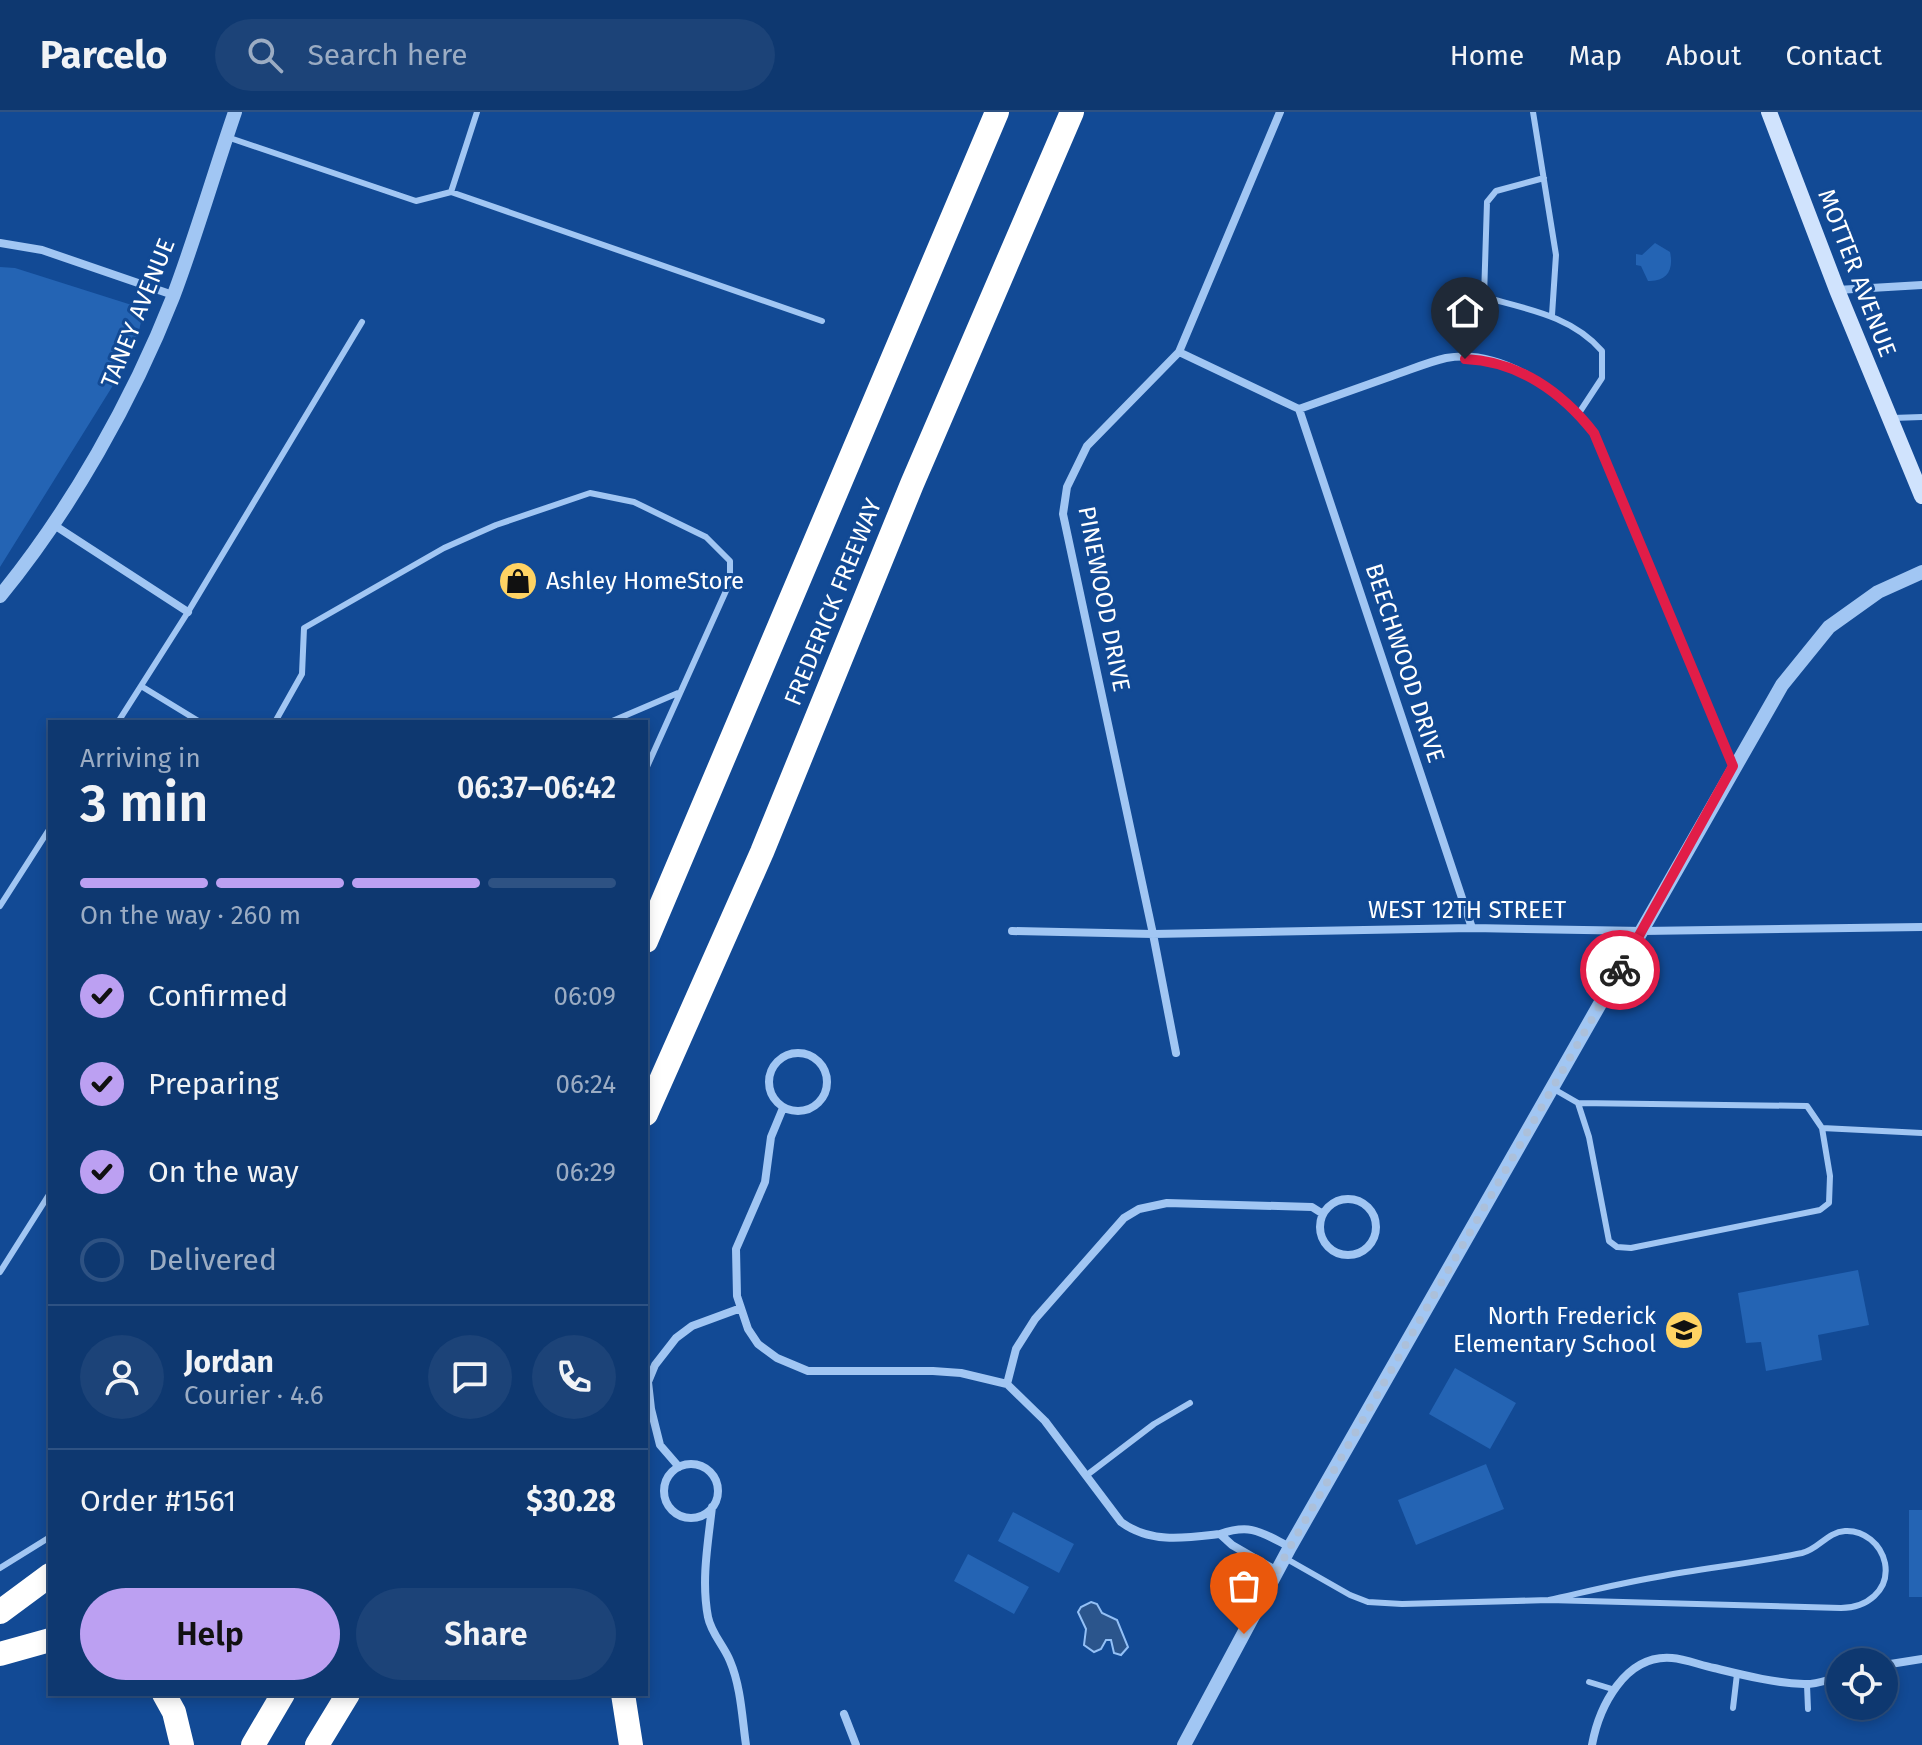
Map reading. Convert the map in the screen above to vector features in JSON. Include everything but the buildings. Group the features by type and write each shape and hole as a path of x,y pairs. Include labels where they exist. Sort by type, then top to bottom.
{"highway":[{"name":"FREDERICK FREEWAY","path":"648,936 997,112"},
{"name":"FREDERICK FREEWAY","path":"648,1109 762,852 912,484 1072,112"},
{"path":"0,1612 48,1576"},
{"path":"0,1654 48,1641"},
{"path":"165,1696 174,1712 182,1745"},
{"path":"253,1745 282,1696"},
{"path":"317,1745 347,1696"},
{"path":"623,1696 631,1745"}],"main road":[{"name":"MOTTER AVENUE","path":"1769,112 1837,290 1922,496"}],"street":[{"name":"TANEY AVENUE","path":"0,596 54,525 136,384 173,295 235,112"},
{"name":"PINEWOOD DRIVE","path":"1176,1053 1063,514 1067,487 1087,446 1179,352 1280,112"},
{"path":"0,243 42,250 173,295"},
{"path":"1837,290 1922,285"},
{"path":"1179,352 1299,409 1448,358 1482,360 1517,370 1542,383 1579,413 1594,433 1733,766"},
{"name":"BEECHWOOD DRIVE","path":"1299,409 1472,928"},
{"path":"54,525 188,612"},
{"path":"1184,1745 1284,1559 1643,931 1733,766 1782,685 1829,627 1878,592 1922,572"},
{"name":"WEST 12TH STREET","path":"1012,931 1153,934 1472,928 1643,931 1922,927"},
{"path":"797,1052 817,1060 827,1079 827,1090 822,1100 804,1111 783,1108 774,1101 769,1091 770,1070 777,1061 797,1052"},
{"path":"783,1108 771,1137 765,1182 736,1249 735,1276 741,1308 748,1329 758,1344 792,1366 808,1371 947,1372 1007,1384 1045,1421 1121,1522 1139,1534 1162,1538 1220,1534 1239,1527 1255,1530 1284,1559"},
{"path":"1342,1199 1355,1199 1366,1205 1374,1215 1376,1227 1373,1239 1365,1249 1354,1254 1341,1254 1330,1248 1322,1238 1320,1226 1323,1214 1331,1204 1342,1199"},
{"path":"1007,1384 1016,1349 1035,1319 1124,1218 1139,1209 1167,1203 1312,1207 1323,1214"},
{"path":"679,1467 660,1445 648,1382 655,1365 676,1338 692,1326 741,1308"},
{"path":"712,1507 698,1517 673,1512 664,1497 666,1479 679,1467 696,1465 711,1474 717,1490 712,1507 705,1587 708,1617 730,1661 738,1686 746,1745"},
{"path":"1220,1534 1232,1545 1284,1559"},
{"path":"1592,1745 1595,1727 1612,1689 1628,1674 1656,1660 1671,1658 1737,1674 1807,1685 1826,1680"},
{"path":"1898,1663 1922,1659"},
{"path":"844,1714 856,1745"}],"lane":[{"path":"451,192 477,112"},
{"path":"1533,112 1556,255 1552,315"},
{"path":"227,137 416,201 451,192 822,321"},
{"path":"1544,178 1496,191 1487,202 1484,297 1552,315 1578,329 1602,351 1602,378 1579,413"},
{"path":"119,720 188,612 362,322"},
{"path":"1888,418 1922,417"},
{"path":"276,720 302,674 304,628 444,548 496,525 590,493 634,502 706,537 730,561 730,582 648,764"},
{"path":"141,686 197,720"},
{"path":"615,720 678,693"},
{"path":"0,906 48,831"},
{"path":"1552,1088 1578,1103 1807,1106 1822,1128 1830,1176 1829,1203 1820,1210 1656,1245 1617,1247 1609,1241 1589,1137 1578,1103"},
{"path":"1822,1128 1922,1133"},
{"path":"0,1272 48,1196"},
{"path":"1087,1475 1154,1424 1190,1403"},
{"path":"1284,1559 1368,1602 1549,1600 1853,1608 1875,1596 1883,1585 1885,1560 1871,1539 1847,1531 1835,1533 1808,1552 1656,1577 1549,1600"},
{"path":"2,1566 48,1538"},
{"path":"1733,1708 1737,1674"},
{"path":"1589,1682 1612,1689"},
{"path":"1807,1685 1808,1709"}],"shaded area":[{"path":"1655,243 1670,252 1671,264 1664,277 1648,281 1641,266 1636,265 1636,254 1642,255"},
{"path":"0,267 15,268 138,307 142,317 139,331 112,387 0,567"},
{"path":"1858,1270 1869,1325 1818,1335 1822,1360 1766,1371 1761,1342 1746,1343 1738,1293"},
{"path":"1455,1368 1516,1403 1490,1449 1429,1414"},
{"path":"1486,1464 1504,1509 1416,1545 1398,1500"},
{"path":"1909,1510 1922,1510 1922,1597 1909,1597"},
{"path":"1013,1512 1074,1544 1059,1573 998,1541"},
{"path":"968,1554 1029,1587 1014,1614 954,1581"},
{"path":"1091,1602 1097,1604 1102,1613 1117,1620 1128,1647 1121,1655 1114,1653 1111,1640 1106,1640 1101,1649 1094,1652 1084,1645 1086,1629 1078,1612"}],"way so far":[{"path":"1244,1634 1290,1547 1620,970"}],"place":[{"name":"Ashley HomeStore","path":"518,581"},
{"name":"North Frederick Elementary School","path":"1684,1330"}],"route":[{"path":"1465,359 1482,360 1517,370 1542,383 1579,413 1594,433 1733,766 1620,970"}]}
